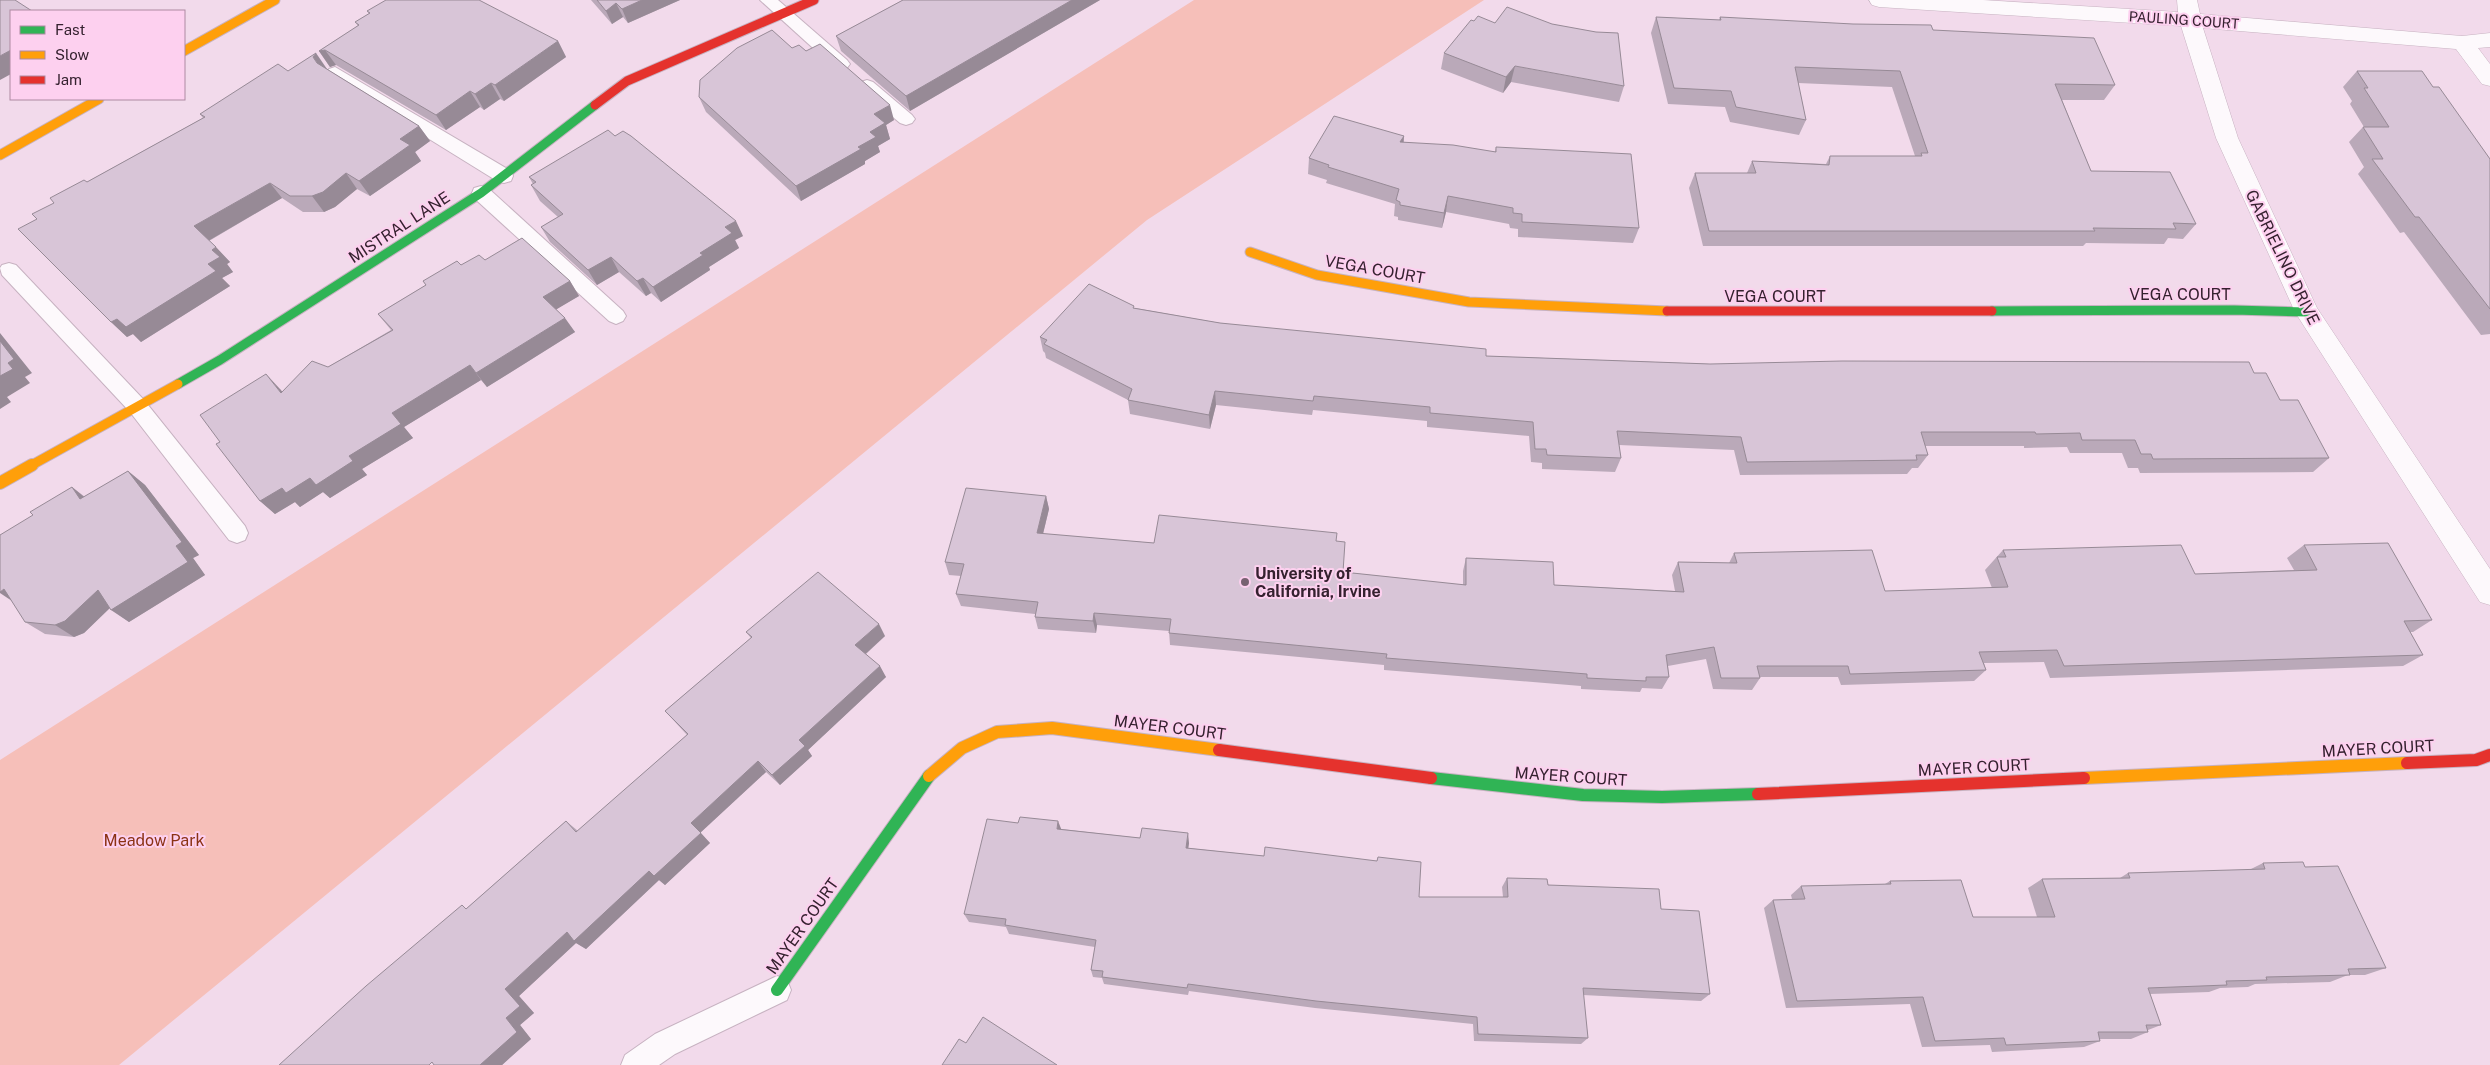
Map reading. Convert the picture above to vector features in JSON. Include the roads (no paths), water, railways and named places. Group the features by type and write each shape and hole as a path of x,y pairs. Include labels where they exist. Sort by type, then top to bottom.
{"street":[{"path":"185,50 274,0"},
{"name":"MISTRAL LANE","path":"0,483 220,360 481,193 627,81 814,0"},
{"name":"PAULING COURT","path":"1879,0 2188,10 2462,42 2490,40"},
{"name":"GABRIELINO DRIVE","path":"2188,10 2227,138 2307,312 2490,593"},
{"path":"2462,42 2490,79"},
{"path":"0,154 97,100"},
{"name":"VEGA COURT","path":"1250,252 1318,275 1469,302 1582,309 1713,312 2234,310 2307,312"},
{"name":"MAYER COURT","path":"777,990 926,778 962,748 997,732 1052,728 1516,789 1605,796 1680,797 2476,760 2490,755"}],"lane":[{"path":"768,0 906,119"},
{"path":"336,73 504,176"},
{"path":"481,193 616,316"},
{"path":"9,270 137,406 237,533"},
{"path":"635,1065 665,1044 777,990"}],"place":[{"name":"University of California, Irvine","path":"1245,582"}],"park label":[{"name":"Meadow Park","path":"154,840"}]}
